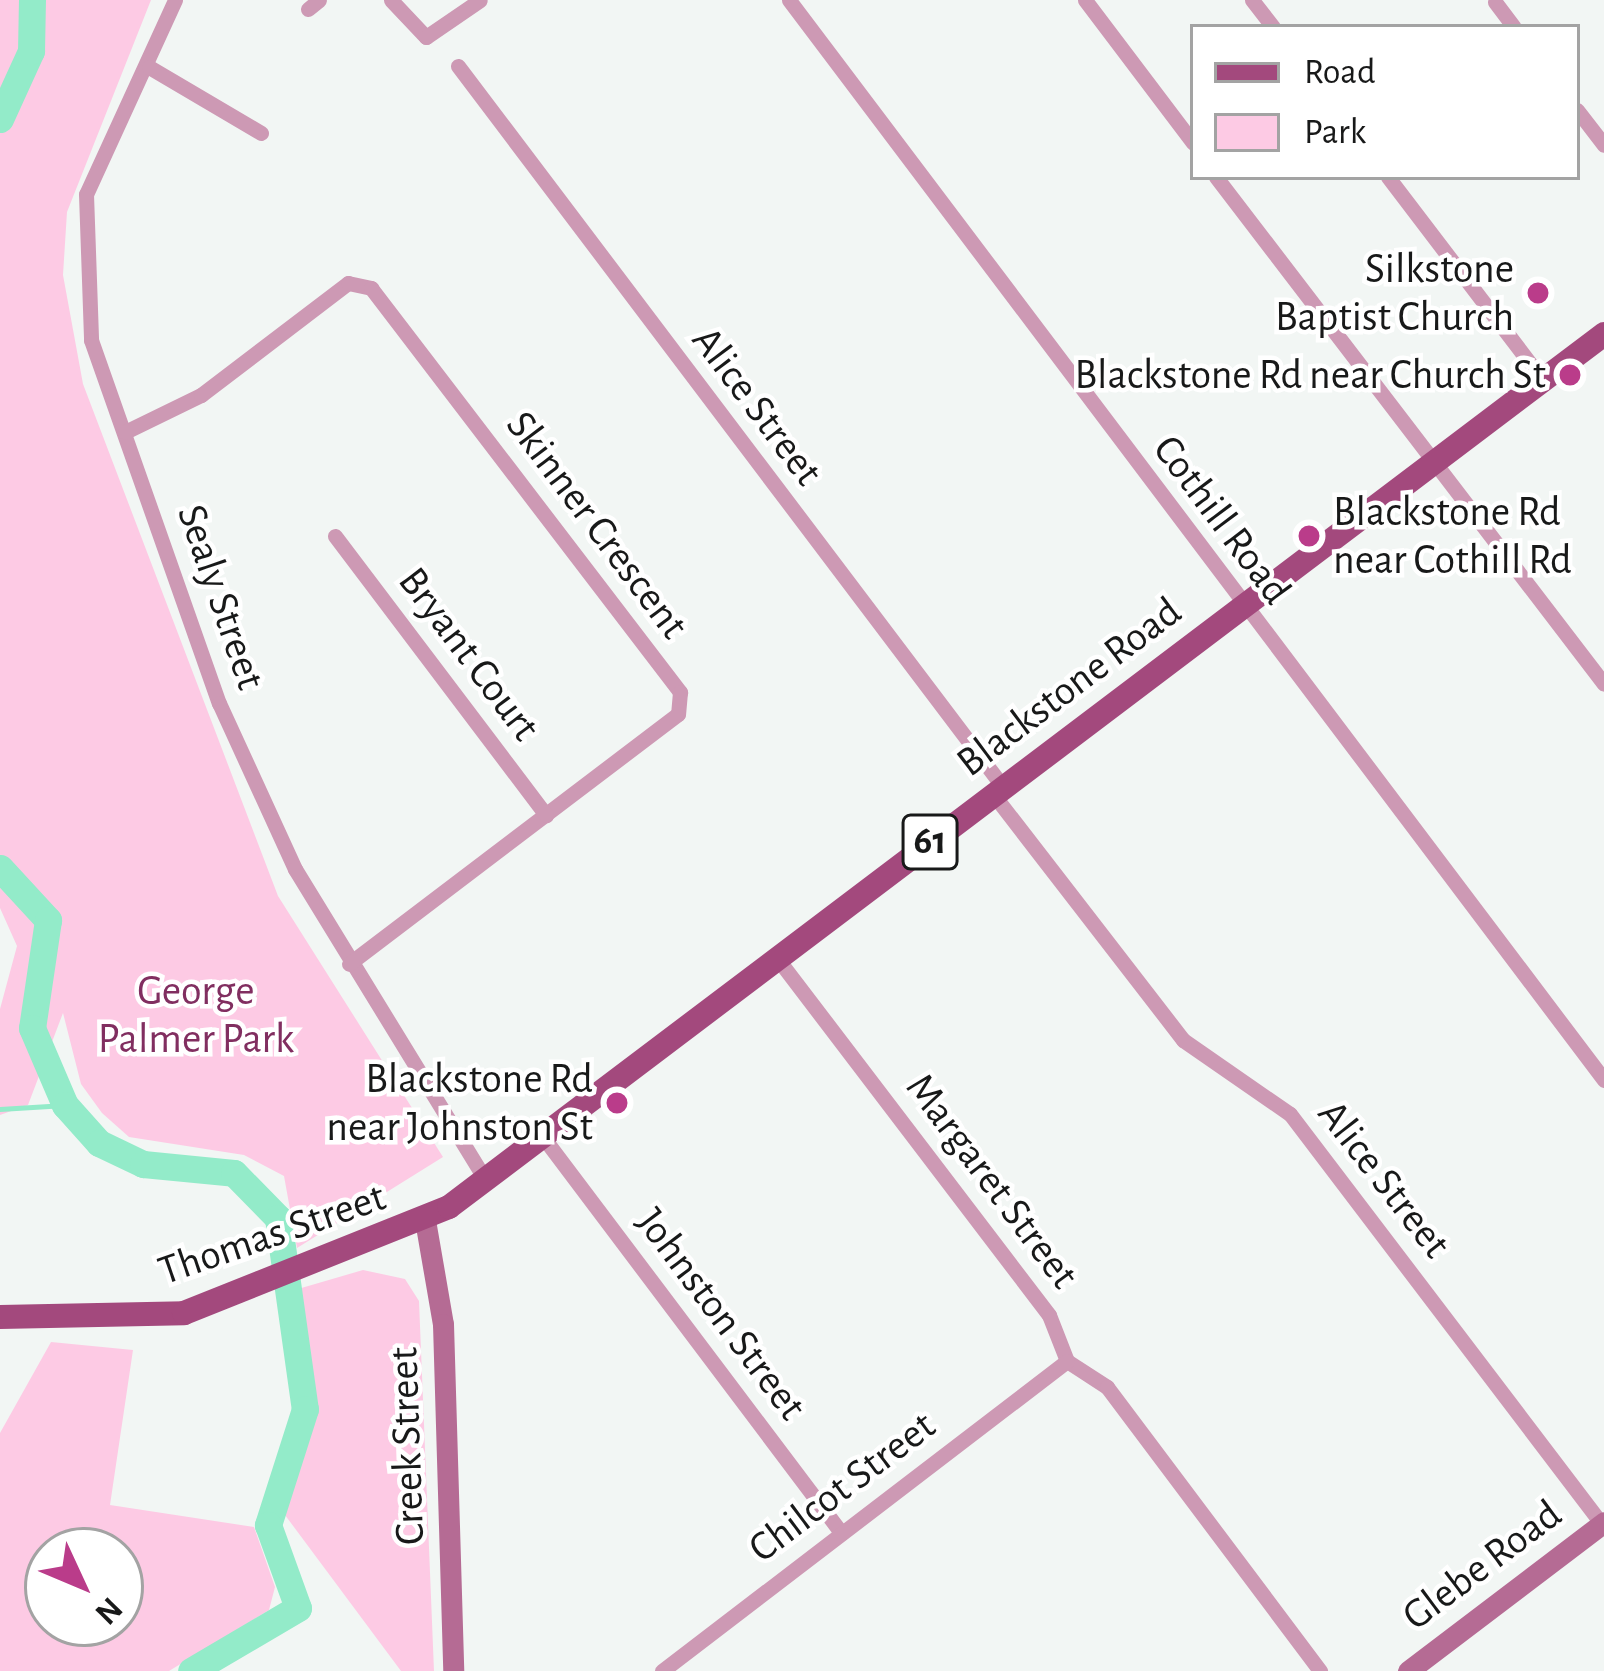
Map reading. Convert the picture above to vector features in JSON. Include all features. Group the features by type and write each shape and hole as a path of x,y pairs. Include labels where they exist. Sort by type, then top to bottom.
{"main road":[{"name":"Blackstone Road","path":"425,1220 486,1181 1595,339 1604,322"},
{"name":"Thomas Street","path":"0,1317 184,1313 425,1220"},
{"name":"Creek Street","path":"425,1220 443,1324 453,1671"},
{"name":"Glebe Road","path":"1408,1671 1603,1522"}],"street":[{"name":"Sealy Street","path":"175,0 80,219 85,314 219,703 349,964 486,1181"},
{"path":"391,0 426,37 480,0"},
{"name":"Cothill Road","path":"789,0 1604,1080"},
{"path":"1085,0 1190,139"},
{"path":"1252,0 1271,24"},
{"name":"Alice Street","path":"458,65 1183,1040 1290,1114 1603,1522"},
{"path":"149,67 261,133"},
{"path":"1580,114 1604,145"},
{"path":"1218,180 1604,684"},
{"path":"1390,180 1541,378"},
{"name":"Skinner Crescent","path":"125,432 201,395 348,284 370,288 683,703 546,815 349,964"},
{"name":"Bryant Court","path":"334,536 546,815"},
{"name":"Margaret Street","path":"777,958 1049,1315 1067,1361 1107,1388 1320,1671"},
{"name":"Johnston Street","path":"543,1137 841,1533"},
{"name":"Chilcot Street","path":"662,1671 682,1665 841,1533 1067,1361"}],"green space":[{"name":"George Palmer Park","path":"0,0 151,0 67,212 63,275 83,384 278,896 443,1157 297,1248 284,1176 244,1155 129,1137 102,1113 81,1084 63,1013 28,1105 0,1115 0,1009 17,946 0,908"},
{"path":"363,1270 405,1279 419,1301 434,1671 401,1671 285,1515 315,1403 298,1289"},
{"path":"51,1342 133,1350 110,1505 254,1527 275,1587 269,1610 169,1671 0,1671 0,1433"}],"waterway":[{"path":"0,119 31,51 32,0"},
{"path":"0,868 48,920 32,1028 65,1105 99,1143 143,1164 234,1173 278,1218 305,1409 268,1525 298,1608 191,1671"},
{"path":"0,1109 65,1105"}],"place":[{"name":"Silkstone Baptist Church","path":"1538,293"},
{"name":"Blackstone Rd near Church St","path":"1570,375"},
{"name":"Blackstone Rd near Cothill Rd","path":"1309,536"},
{"name":"Blackstone Rd near Johnston St","path":"617,1103"}]}
